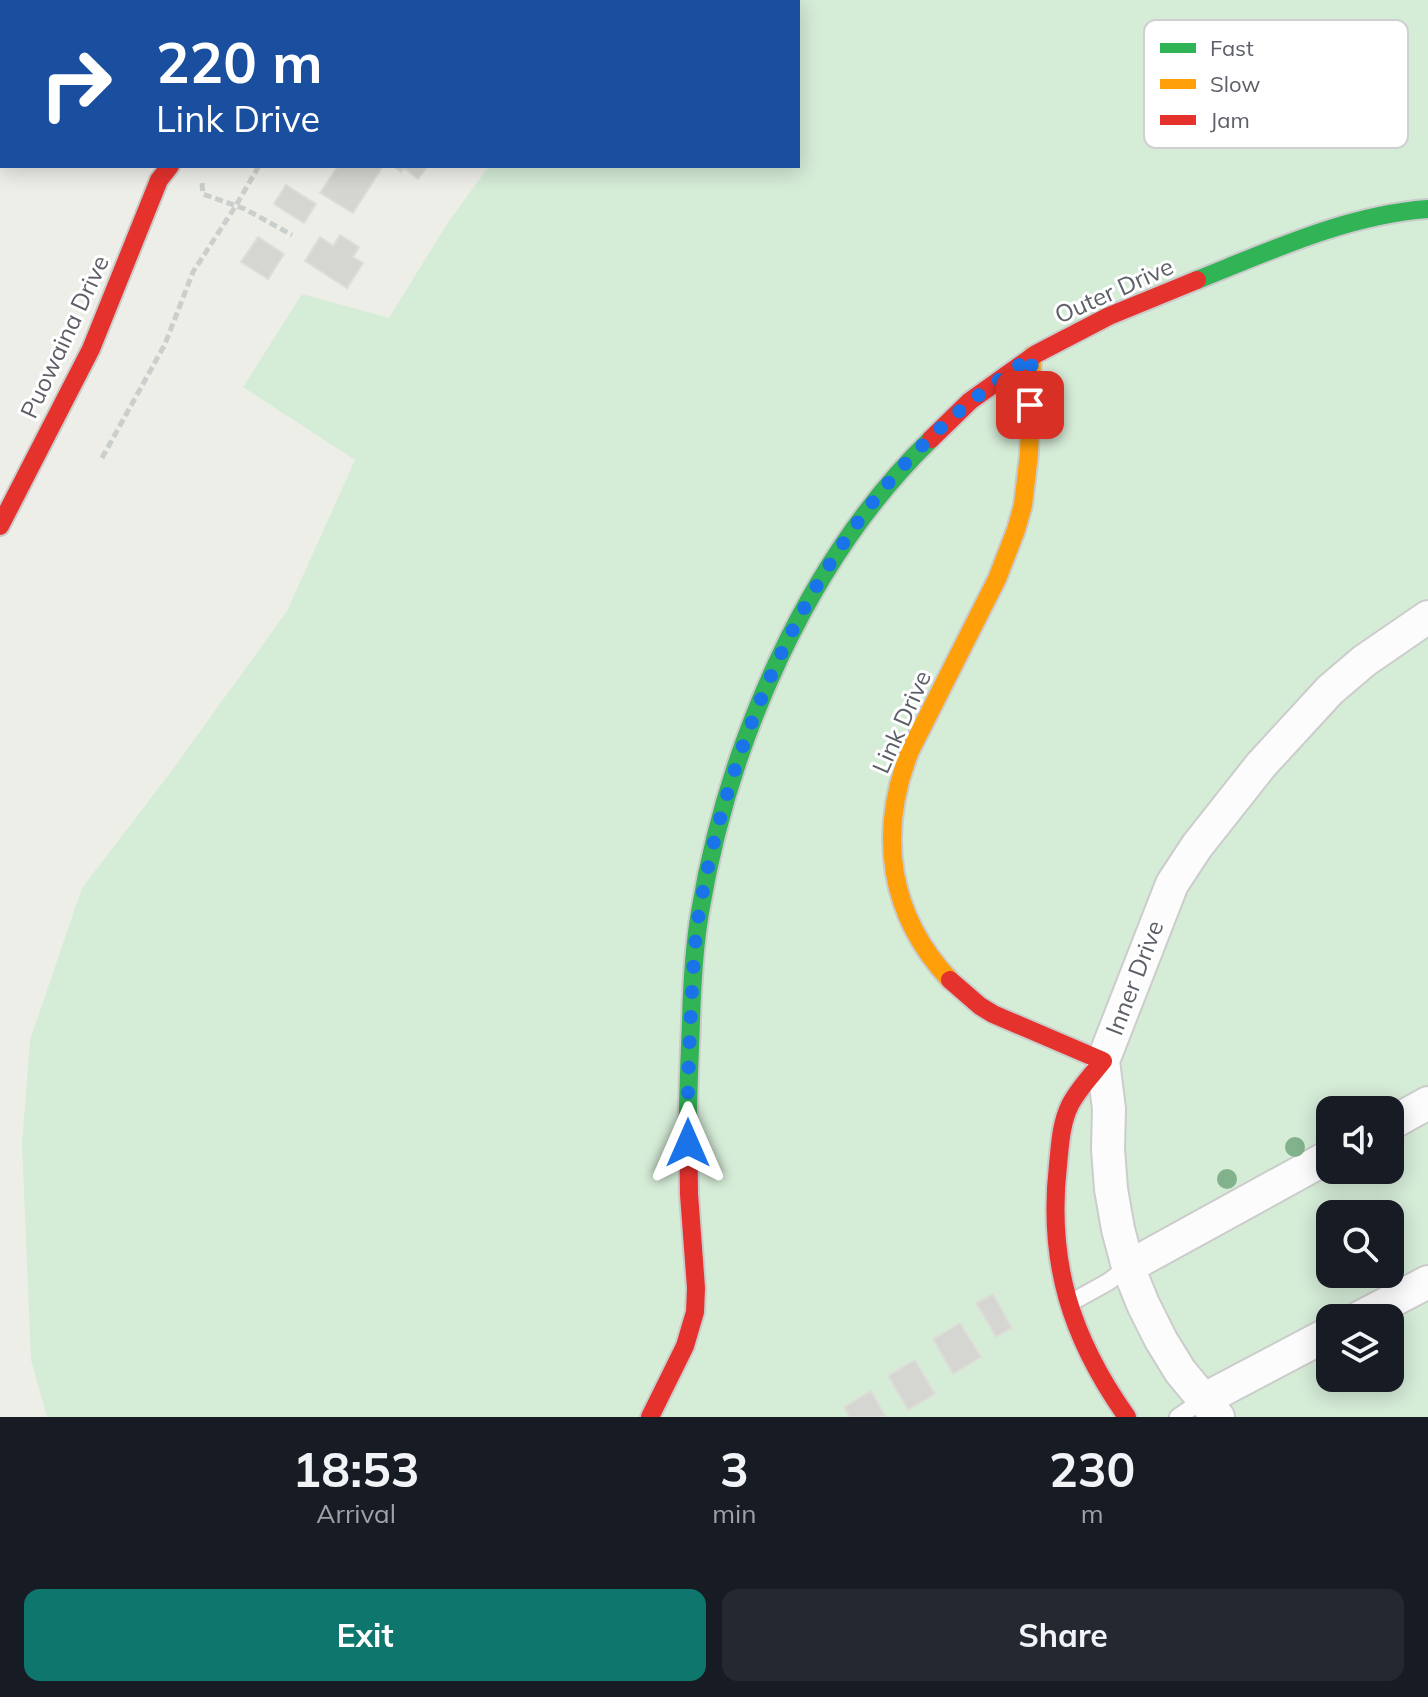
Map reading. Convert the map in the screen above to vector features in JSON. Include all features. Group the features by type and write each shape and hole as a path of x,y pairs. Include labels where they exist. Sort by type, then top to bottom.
{"street":[{"name":"Puowaina Drive","path":"0,526 91,349 159,180 168,168"},
{"name":"Outer Drive","path":"650,1417 688,1339 696,1305 688,1119 693,980 709,861 736,763 754,715 807,605 838,553 873,503 927,440 993,383 1032,356 1114,313 1318,233 1384,214 1428,209"},
{"name":"Link Drive","path":"1032,356 1029,454 1023,505 997,579 899,778 893,806 892,864 907,919 921,945 958,989 1005,1021 1103,1061"},
{"name":"Inner Drive","path":"1200,1411 1143,1304 1128,1267 1111,1189 1109,1109 1103,1061 1172,884 1197,846 1261,765 1330,690 1364,661 1428,617"},
{"path":"1103,1061 1071,1102 1061,1137 1054,1207 1056,1243 1068,1304 1084,1346 1100,1378 1127,1417"},
{"path":"1404,1116 1428,1103"},
{"path":"1128,1267 1316,1164"},
{"path":"1386,1304 1428,1282"},
{"path":"1200,1411 1316,1341"}],"lane":[{"path":"1068,1304 1128,1267"}],"path":[{"path":"102,458 165,344 193,272 258,168"},
{"path":"201,180 203,194 245,209 292,235"}],"green space":[{"path":"800,0 1428,0 1428,1417 47,1417 31,1360 22,1145 30,1040 82,888 287,611 355,460 243,387 302,294 389,318 447,224 488,168 800,168"}],"building":[{"path":"337,168 382,168 353,213 320,193"},
{"path":"404,168 426,168 418,179"},
{"path":"286,185 316,204 304,223 274,204"},
{"path":"340,235 359,247 353,257 363,263 347,288 305,261 320,237 333,246"},
{"path":"258,237 284,254 268,279 241,262"},
{"path":"993,1294 1012,1328 996,1337 976,1303"},
{"path":"960,1323 981,1357 953,1374 933,1339"},
{"path":"915,1360 935,1394 908,1410 888,1376"},
{"path":"871,1391 886,1417 849,1417 844,1407"}],"traffic: fast":[{"path":"1197,280 1339,226 1368,218 1428,209"},
{"path":"688,1118 696,939 713,848 730,784 753,720 811,597 847,540 887,487 931,439"}],"traffic: slow":[{"path":"950,980 929,955 902,901 892,843 894,813 910,751 997,579 1016,530 1023,505 1029,454 1032,356"}],"traffic: jam":[{"path":"0,526 91,349 159,180 168,168"},
{"path":"931,439 970,401 1036,354 1109,316 1197,280"},
{"path":"950,980 993,1014 1103,1061 1077,1093 1065,1119 1058,1165 1056,1234 1067,1298 1078,1328 1091,1358 1127,1417"},
{"path":"650,1417 685,1346 695,1312 688,1118"}],"route":[{"path":"688,1143 693,980 709,861 736,763 779,659 838,553 899,471 957,412 1032,356 1030,405"}]}
